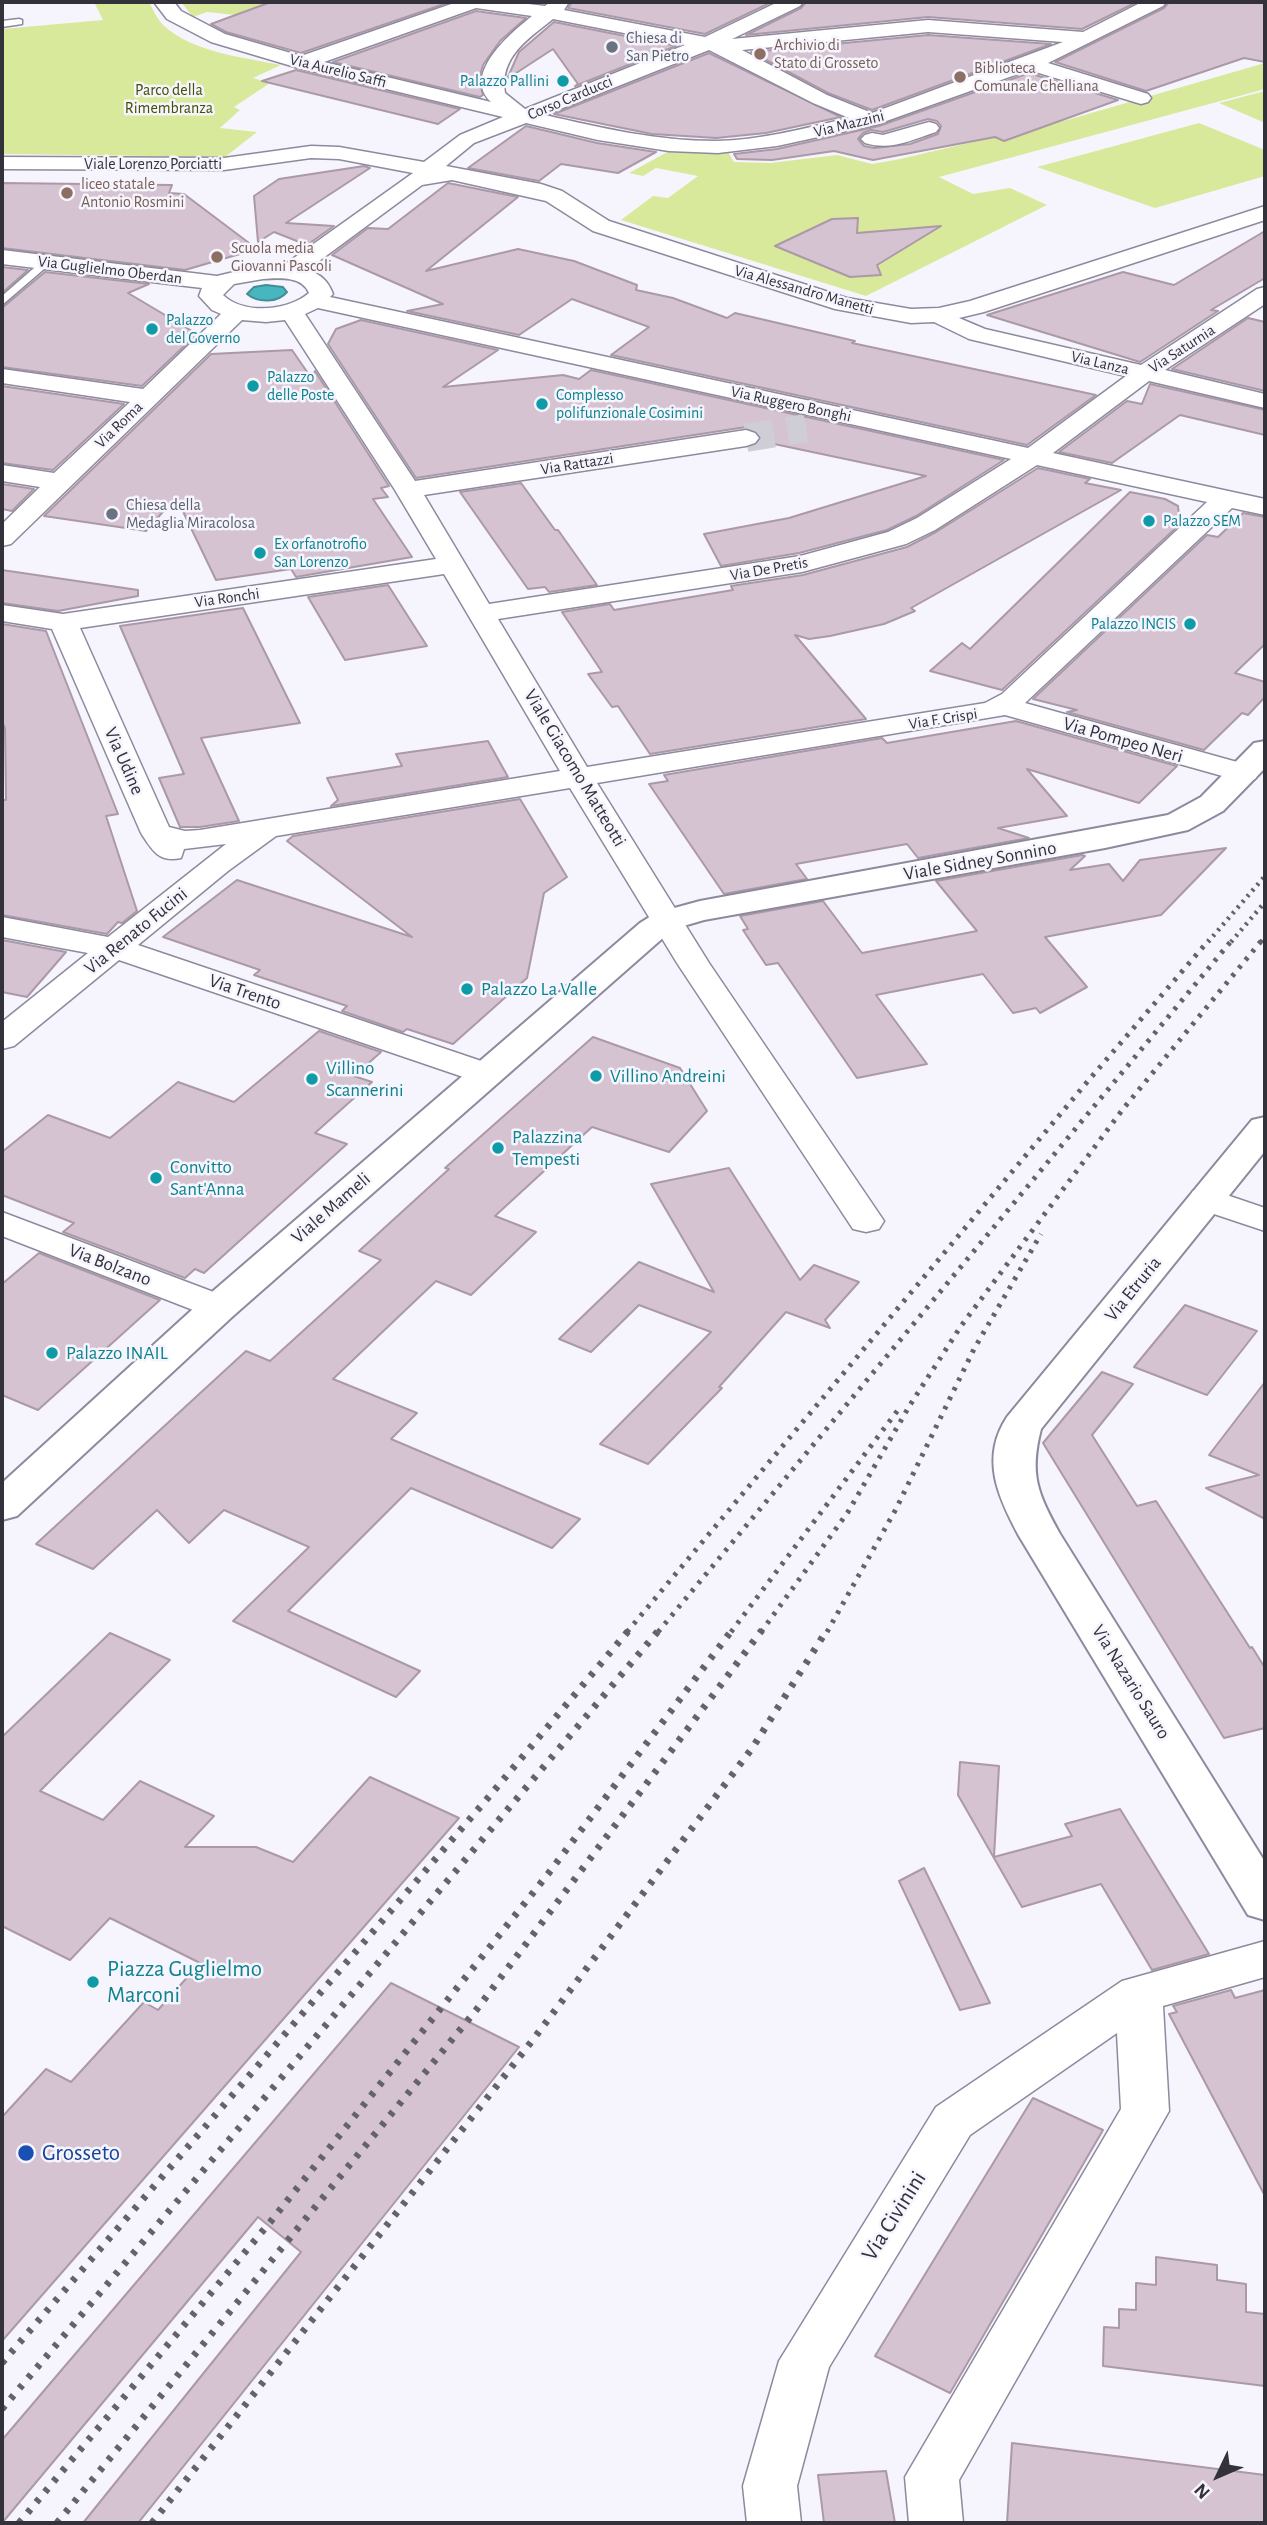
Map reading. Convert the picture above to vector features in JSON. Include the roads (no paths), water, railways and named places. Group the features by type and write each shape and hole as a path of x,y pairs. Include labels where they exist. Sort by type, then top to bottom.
{"street":[{"name":"Via Aurelio Saffi","path":"164,2 174,15 218,38 302,63 463,100 523,118"},
{"path":"302,63 474,2 556,7 713,45 820,99 871,120"},
{"name":"Corso Carducci","path":"288,273 416,171 467,139 713,45 793,2"},
{"name":"Via Mazzini","path":"523,118 598,134 670,145 718,147 777,141 871,120 1030,64 1156,2"},
{"path":"523,118 495,95 493,90 497,65 515,39 556,7"},
{"path":"713,45 805,38 949,20 1083,38"},
{"path":"1030,64 1141,98"},
{"path":"850,125 877,142 929,128"},
{"name":"Viale Lorenzo Porciatti","path":"2,163 224,164 323,152 416,171"},
{"name":"Via Alessandro Manetti","path":"416,171 459,174 540,191 601,226 844,304 894,314 939,315 976,307 1265,213"},
{"name":"Via Guglielmo Oberdan","path":"2,257 219,283"},
{"path":"237,312 215,303 211,296 212,290 219,283 250,273 288,273"},
{"name":"Viale Giacomo Matteotti","path":"288,273 314,281 320,287 321,294 304,306 451,565 693,963 866,1221"},
{"name":"Via Saturnia","path":"1032,457 1144,373 1261,302"},
{"name":"Via Ruggero Bonghi","path":"237,312 273,314 304,306 864,419 1265,507"},
{"name":"Via Roma","path":"2,538 237,312"},
{"name":"Via Lanza","path":"939,315 977,334 1265,401"},
{"path":"2,376 149,397"},
{"path":"806,428 864,419"},
{"name":"Via Rattazzi","path":"408,490 746,438"},
{"name":"Via De Pretis","path":"482,613 802,564 857,550 897,538 926,524 1032,457"},
{"path":"2,473 60,482"},
{"name":"Via F. Crispi","path":"579,778 979,714 1003,706 1227,498"},
{"name":"Via Ronchi","path":"2,613 63,622 451,565"},
{"name":"Via Udine","path":"63,622 156,833 173,855 181,883 176,898"},
{"name":"Via Pompeo Neri","path":"1003,706 1255,762"},
{"name":"Viale Sidney Sonnino","path":"668,920 710,909 1177,823 1212,804 1255,762"},
{"name":"Via Renato Fucini","path":"156,833 185,840 200,839 579,778"},
{"name":"Via Renato Fucini","path":"2,1040 237,849 272,828"},
{"name":"Viale Mameli","path":"2,1506 219,1307 484,1073 630,947 668,920"},
{"name":"Via Trento","path":"2,927 116,948 484,1073"},
{"name":"Via Etruria","path":"1012,1456 1021,1426 1265,1128"},
{"path":"1206,1199 1265,1220"},
{"name":"Via Bolzano","path":"2,1223 219,1307"},
{"name":"Via Nazario Sauro","path":"1012,1456 1015,1489 1040,1536 1259,1878"},
{"name":"Via Civinini","path":"774,2523 770,2486 805,2361 953,2121 1139,1994 1265,1959"},
{"path":"936,2523 932,2477 1145,2111 1139,1994"}],"lane":[{"path":"2,24 19,22"},
{"path":"2,302 46,262"}],"water":[{"path":"254,287 283,287 287,292 283,296 268,300 247,294"}],"tunnel":[{"path":"746,438 806,428"}],"railway":[{"path":"1208,942 1265,876"},
{"path":"1231,942 1265,902"},
{"path":"1261,942 1264,938"},
{"path":"627,1632 1209,940"},
{"path":"658,1632 1232,940"},
{"path":"761,1632 848,1512 910,1405 961,1326 1123,1109 1262,940"},
{"path":"827,1632 896,1509 974,1349 1041,1234"},
{"path":"731,1632 898,1410"},
{"path":"2,2363 629,1630"},
{"path":"2,2409 659,1630"},
{"path":"19,2523 271,2221 548,1874 732,1630"},
{"path":"57,2523 477,2009 762,1630"},
{"path":"152,2523 532,2041 753,1747 827,1630"}],"place":[{"name":"Chiesa di San Pietro","path":"612,47"},
{"name":"Archivio di Stato di Grosseto","path":"760,54"},
{"name":"Biblioteca Comunale Chelliana","path":"960,77"},
{"name":"Palazzo Pallini","path":"563,81"},
{"name":"liceo statale Antonio Rosmini","path":"67,193"},
{"name":"Scuola media Giovanni Pascoli","path":"217,257"},
{"name":"Palazzo del Governo","path":"152,329"},
{"name":"Palazzo delle Poste","path":"253,386"},
{"name":"Complesso polifunzionale Cosimini","path":"542,404"},
{"name":"Chiesa della Medaglia Miracolosa","path":"112,514"},
{"name":"Palazzo SEM","path":"1149,521"},
{"name":"Ex orfanotrofio San Lorenzo","path":"260,553"},
{"name":"Palazzo INCIS","path":"1190,624"},
{"name":"Palazzo La Valle","path":"467,989"},
{"name":"Villino Andreini","path":"596,1076"},
{"name":"Villino Scannerini","path":"312,1079"},
{"name":"Palazzina Tempesti","path":"498,1148"},
{"name":"Convitto Sant'Anna","path":"156,1178"},
{"name":"Palazzo INAIL","path":"52,1353"},
{"name":"Piazza Guglielmo Marconi","path":"93,1982"},
{"name":"Grosseto","path":"26,2153"}],"park label":[{"name":"Parco della Rimembranza","path":"169,99"}]}
